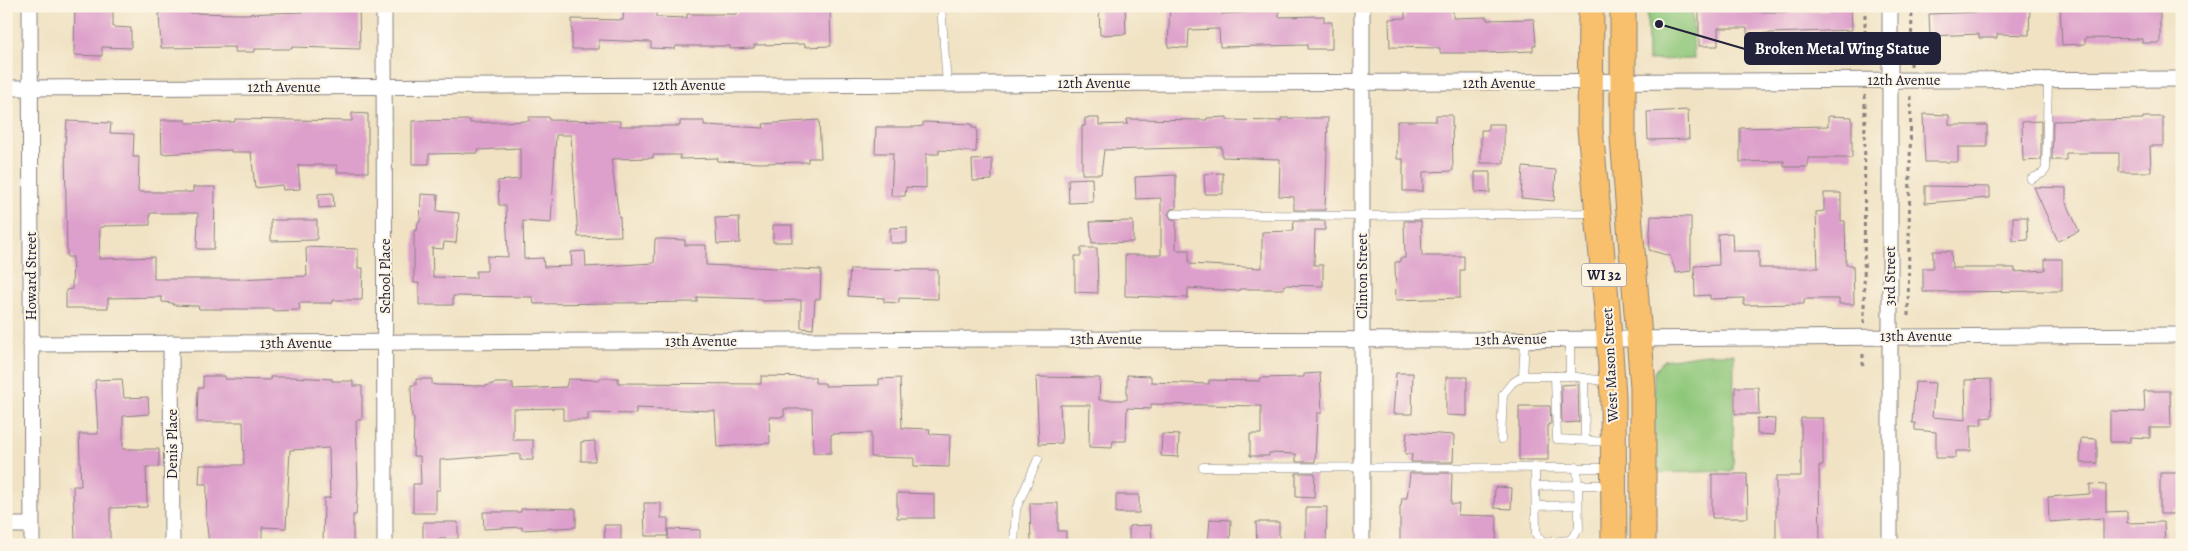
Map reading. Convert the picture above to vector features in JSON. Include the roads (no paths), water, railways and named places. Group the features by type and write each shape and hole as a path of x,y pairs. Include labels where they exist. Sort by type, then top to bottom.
{"main road":[{"name":"West Mason Street","path":"1591,6 1590,138 1612,382 1614,545"},
{"name":"West Mason Street","path":"1623,6 1623,138 1643,387 1643,545"}],"street":[{"name":"Howard Street","path":"30,6 32,545"},
{"name":"School Place","path":"384,6 385,545"},
{"name":"Clinton Street","path":"1362,6 1362,545"},
{"name":"3rd Street","path":"1890,6 1890,545"},
{"name":"12th Avenue","path":"6,88 1362,82 1624,83 2182,79"},
{"name":"13th Avenue","path":"31,344 1003,338 1570,339 2182,335"},
{"name":"Denis Place","path":"172,343 172,545"},
{"path":"6,525 32,524"}],"lane":[{"path":"941,6 946,84"},
{"path":"2031,179 2043,173 2046,169 2048,79"},
{"path":"1174,214 1362,216 1597,213"},
{"path":"1523,376 1525,339"},
{"path":"1570,339 1570,376"},
{"path":"1501,439 1503,394 1512,383 1523,376 1570,376 1612,382"},
{"path":"1555,376 1557,439 1614,442"},
{"path":"1584,378 1585,440"},
{"path":"1014,545 1016,509 1038,459"},
{"path":"1203,467 1577,467 1613,476"},
{"path":"1535,467 1536,534 1543,544 1570,540 1579,528 1577,467"},
{"path":"1535,486 1578,485 1613,476"},
{"path":"1536,506 1578,505"}],"place":[{"name":"Broken Metal Wing Statue","path":"1659,24"}]}
